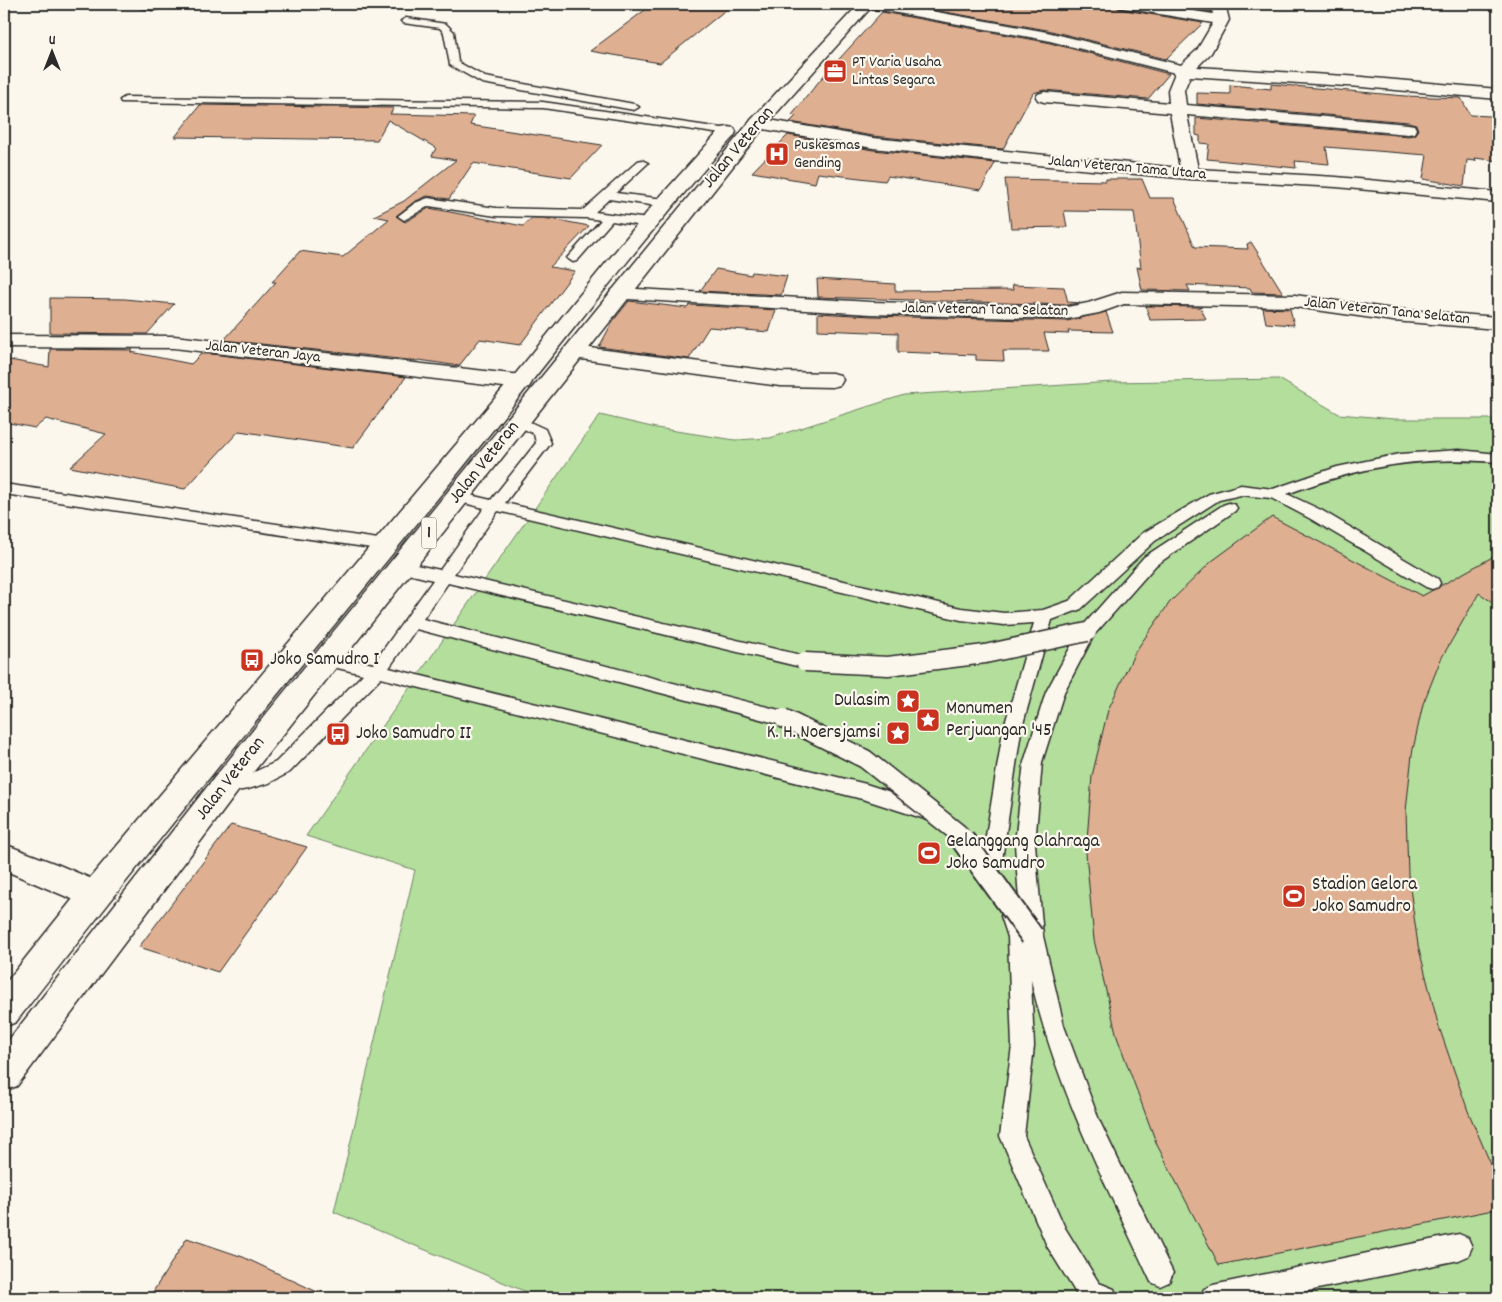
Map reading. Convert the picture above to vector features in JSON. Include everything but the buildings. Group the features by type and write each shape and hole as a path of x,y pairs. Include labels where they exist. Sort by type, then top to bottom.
{"main road":[{"name":"Jalan Veteran","path":"4,1074 224,786 519,421 619,294 784,66 842,4"},
{"name":"Jalan Veteran","path":"4,1011 95,895 521,382 664,203 868,4"},
{"path":"868,4 1047,36 1184,72 1362,82 1498,94"},
{"path":"1124,4 1222,20"},
{"path":"1190,174 1176,90 1184,72 1203,53 1222,20 1218,4"},
{"path":"1044,97 1408,129"},
{"name":"Jalan Veteran Tama Utara","path":"740,127 882,144 1190,174 1336,182 1498,197"},
{"name":"Jalan Veteran Tana Selatan","path":"619,294 872,308 1067,313 1092,308 1122,298 1294,301 1393,315 1498,323"},
{"name":"Jalan Veteran Jaya","path":"4,341 174,342 521,382"},
{"path":"574,352 780,379 832,380"},
{"path":"379,552 402,566"},
{"path":"4,857 95,895"}],"lane":[{"path":"406,21 443,26 449,32 453,63 482,80 740,127"},
{"path":"125,100 458,106 516,103 740,127"},
{"path":"586,214 642,163"},
{"path":"606,194 664,203"},
{"path":"404,216 419,205 428,202 496,212 586,214 648,224"},
{"path":"573,258 610,218"},
{"path":"224,786 246,783 266,777 283,767 377,671 494,506 544,444 540,432 519,421"},
{"path":"1274,494 1343,470 1408,456 1482,456 1498,458"},
{"path":"4,489 379,552"},
{"path":"457,497 961,614 1004,619 1044,616 1075,605 1149,537 1214,497 1241,490 1274,494 1315,514 1432,583"},
{"path":"1160,1273 1089,1124 1052,1026 1032,936 1025,844 1034,762 1055,692 1087,632 1150,561 1229,508"},
{"path":"402,566 805,662 888,666 985,654 1087,632"},
{"path":"991,866 1012,731 1044,616"},
{"path":"411,622 783,718 865,759 958,833 1032,936"},
{"path":"326,660 866,792 929,812 991,866 1019,937 1023,1046 1012,1136 1056,1237 1090,1292 1105,1298"},
{"path":"1213,1298 1459,1248"}],"green space":[{"name":"Gelanggang Olahraga Joko Samudro","path":"1279,379 1339,414 1394,419 1498,419 1498,1298 541,1298 334,1212 415,870 306,836 600,415 656,428 735,440 770,438 904,395 1113,382"}],"place":[{"name":"PT Varia Usaha Lintas Segara","path":"835,71"},
{"name":"Puskesmas Gending","path":"777,154"},
{"name":"Joko Samudro I","path":"252,660"},
{"name":"Dulasim","path":"908,701"},
{"name":"Monumen Perjuangan '45","path":"928,720"},
{"name":"K. H. Noersjamsi","path":"898,733"},
{"name":"Joko Samudro II","path":"338,734"},
{"name":"Gelanggang Olahraga Joko Samudro","path":"929,853"},
{"name":"Stadion Gelora Joko Samudro","path":"1294,896"}]}
